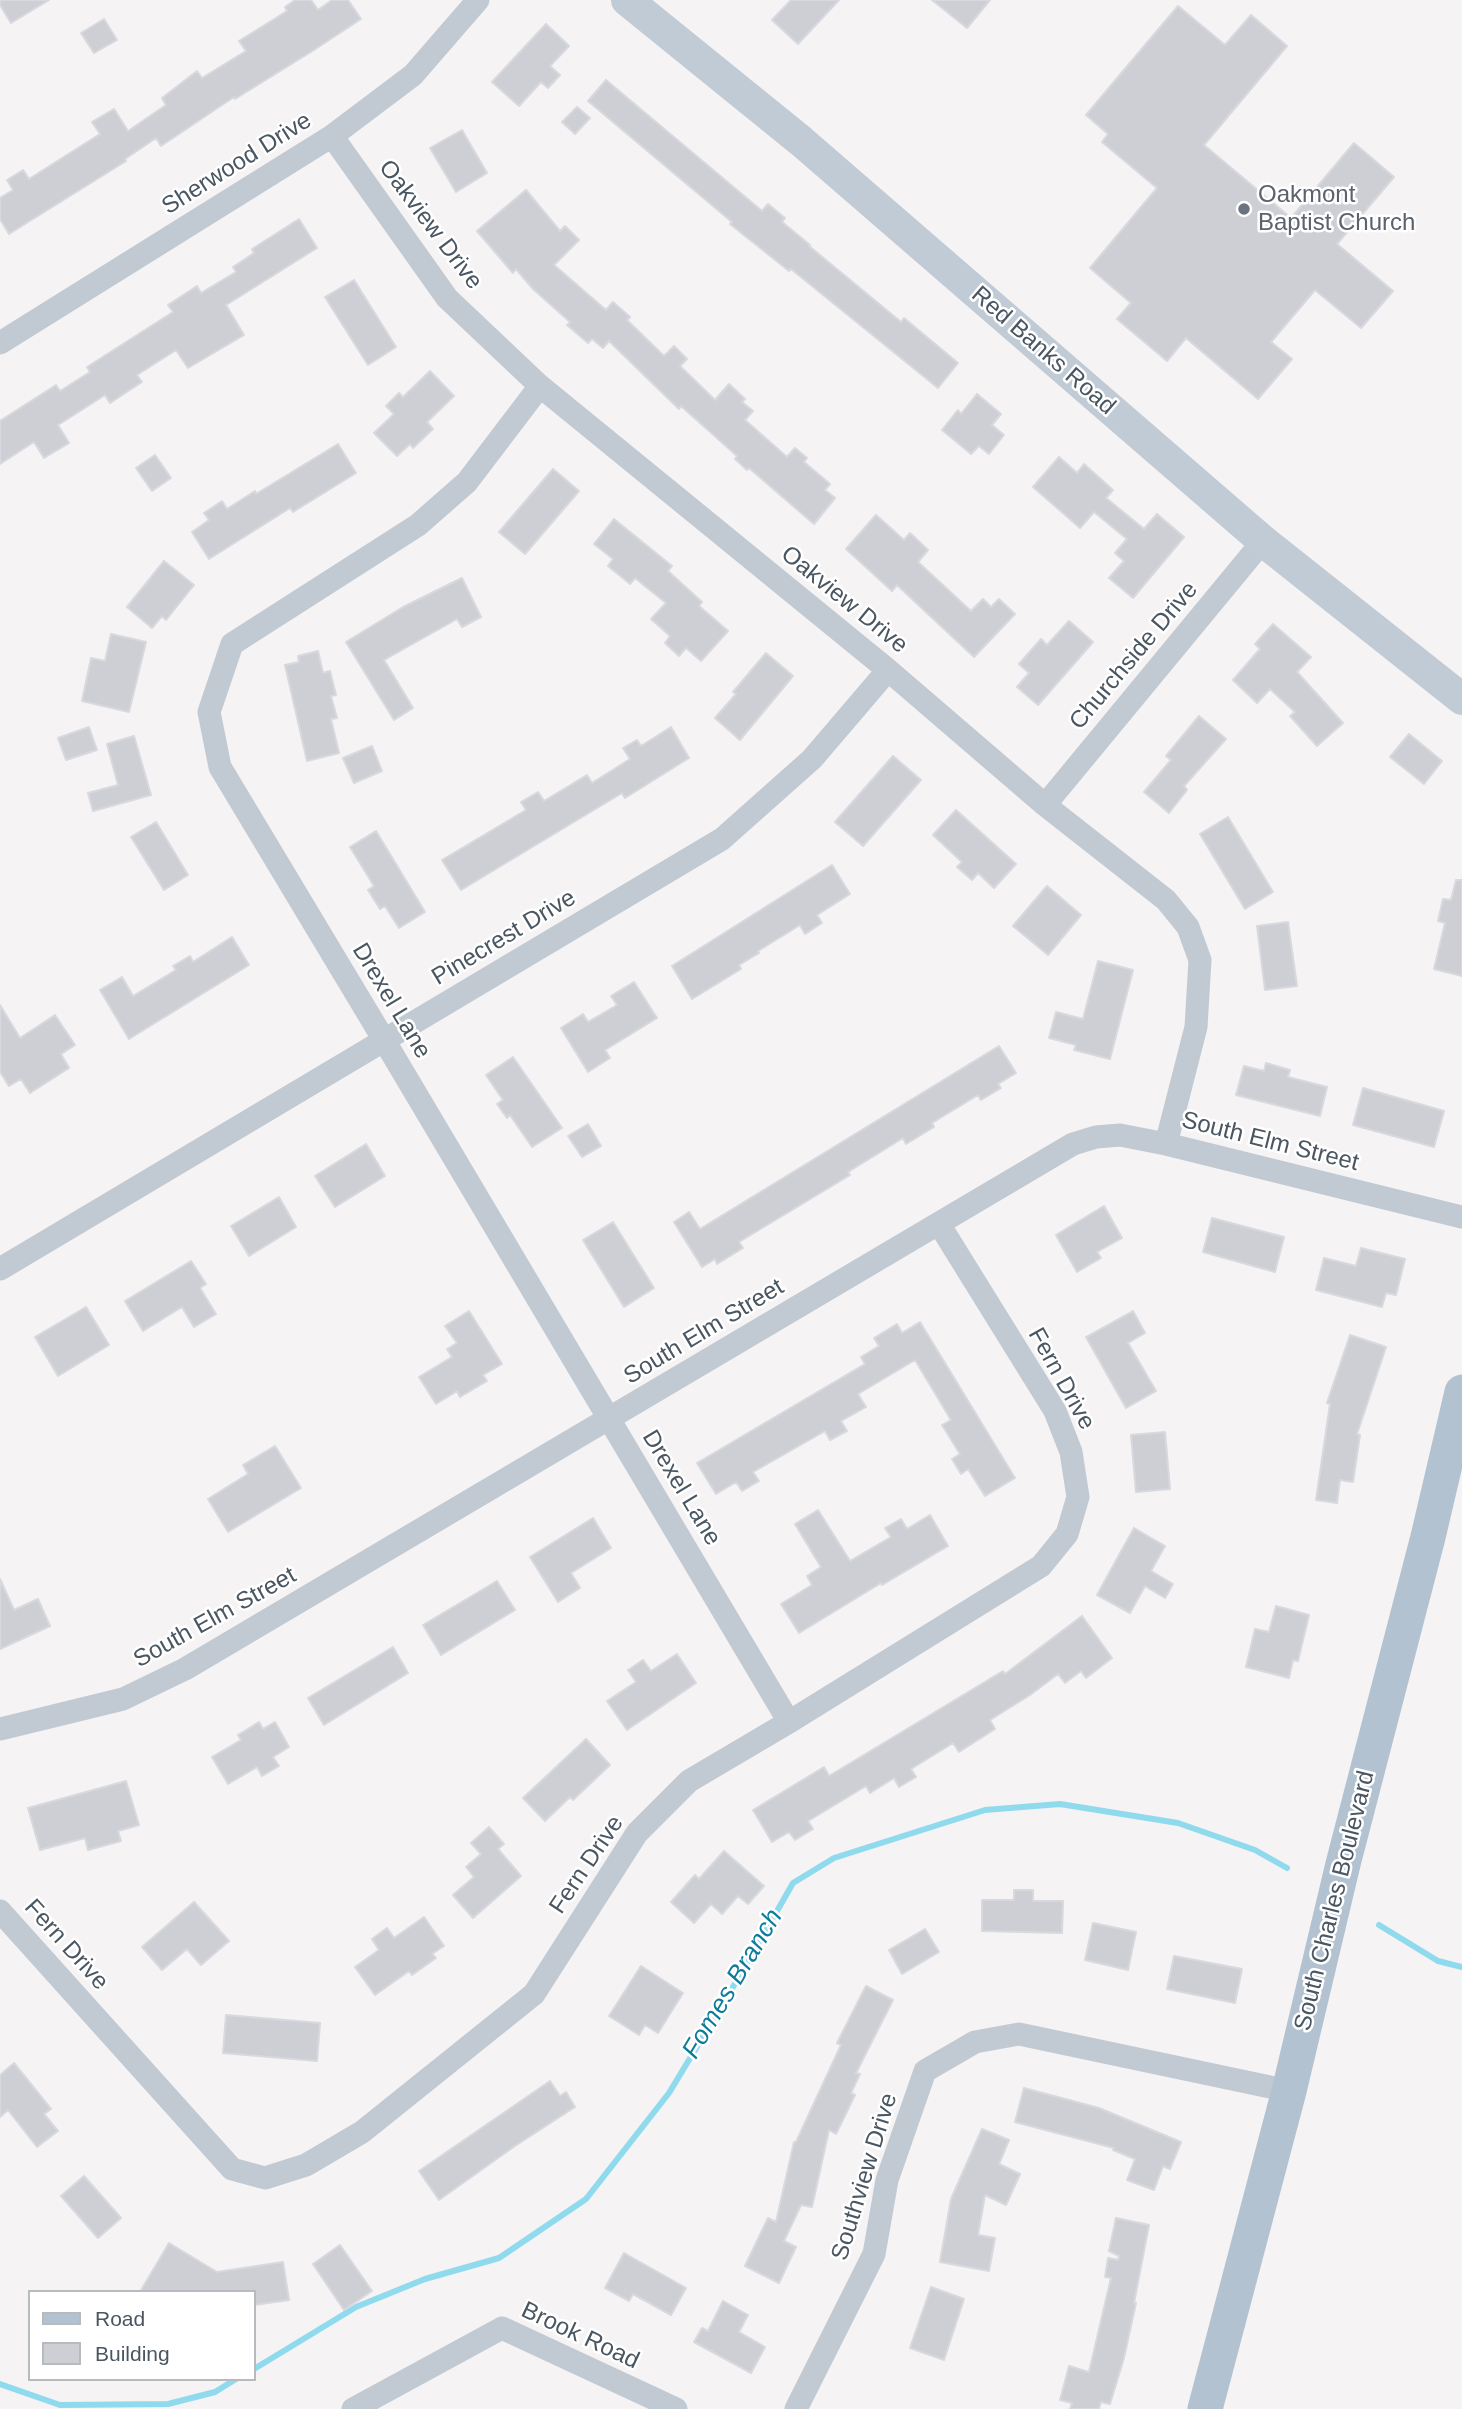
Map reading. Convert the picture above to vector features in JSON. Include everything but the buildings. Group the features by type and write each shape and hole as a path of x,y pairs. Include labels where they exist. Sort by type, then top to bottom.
{"main road":[{"name":"South Charles Boulevard","path":"1205,2409 1289,2091 1343,1864 1428,1536 1462,1392"}],"street":[{"name":"Sherwood Drive","path":"0,343 332,136 414,75 478,0"},
{"name":"Red Banks Road","path":"627,0 801,141 1263,541 1462,699"},
{"name":"Oakview Drive","path":"332,136 447,298 540,386 888,670 1045,805 1166,900 1188,927 1200,960 1196,1027 1166,1143"},
{"name":"Drexel Lane","path":"540,386 467,482 418,525 232,644 209,712 220,767 789,1722"},
{"name":"Churchside Drive","path":"1045,805 1263,541"},
{"name":"Pinecrest Drive","path":"0,1269 722,839 812,759 888,670"},
{"name":"South Elm Street","path":"0,1729 123,1699 185,1669 1073,1144 1096,1137 1121,1135 1166,1143 1462,1217"},
{"name":"Fern Drive","path":"0,1911 232,2169 265,2178 306,2165 362,2132 534,1994 637,1833 689,1781 1041,1566 1067,1534 1078,1497 1071,1452 1055,1411 939,1224"},
{"name":"Southview Drive","path":"796,2409 874,2253 887,2180 926,2071 975,2042 1019,2034 1289,2091"},
{"name":"Brook Road","path":"353,2409 502,2328 676,2409"}],"waterway":[{"name":"Fomes Branch","path":"256,2368 356,2307 425,2279 499,2258 586,2199 669,2093 793,1883 834,1858 985,1810 1060,1804 1178,1823 1255,1850 1287,1868"},
{"name":"Fomes Branch","path":"1379,1925 1438,1961 1462,1967"},
{"name":"Fomes Branch","path":"0,2384 60,2405 168,2404 215,2392 233,2381"}],"place":[{"name":"Oakmont Baptist Church","path":"1244,209"}]}
